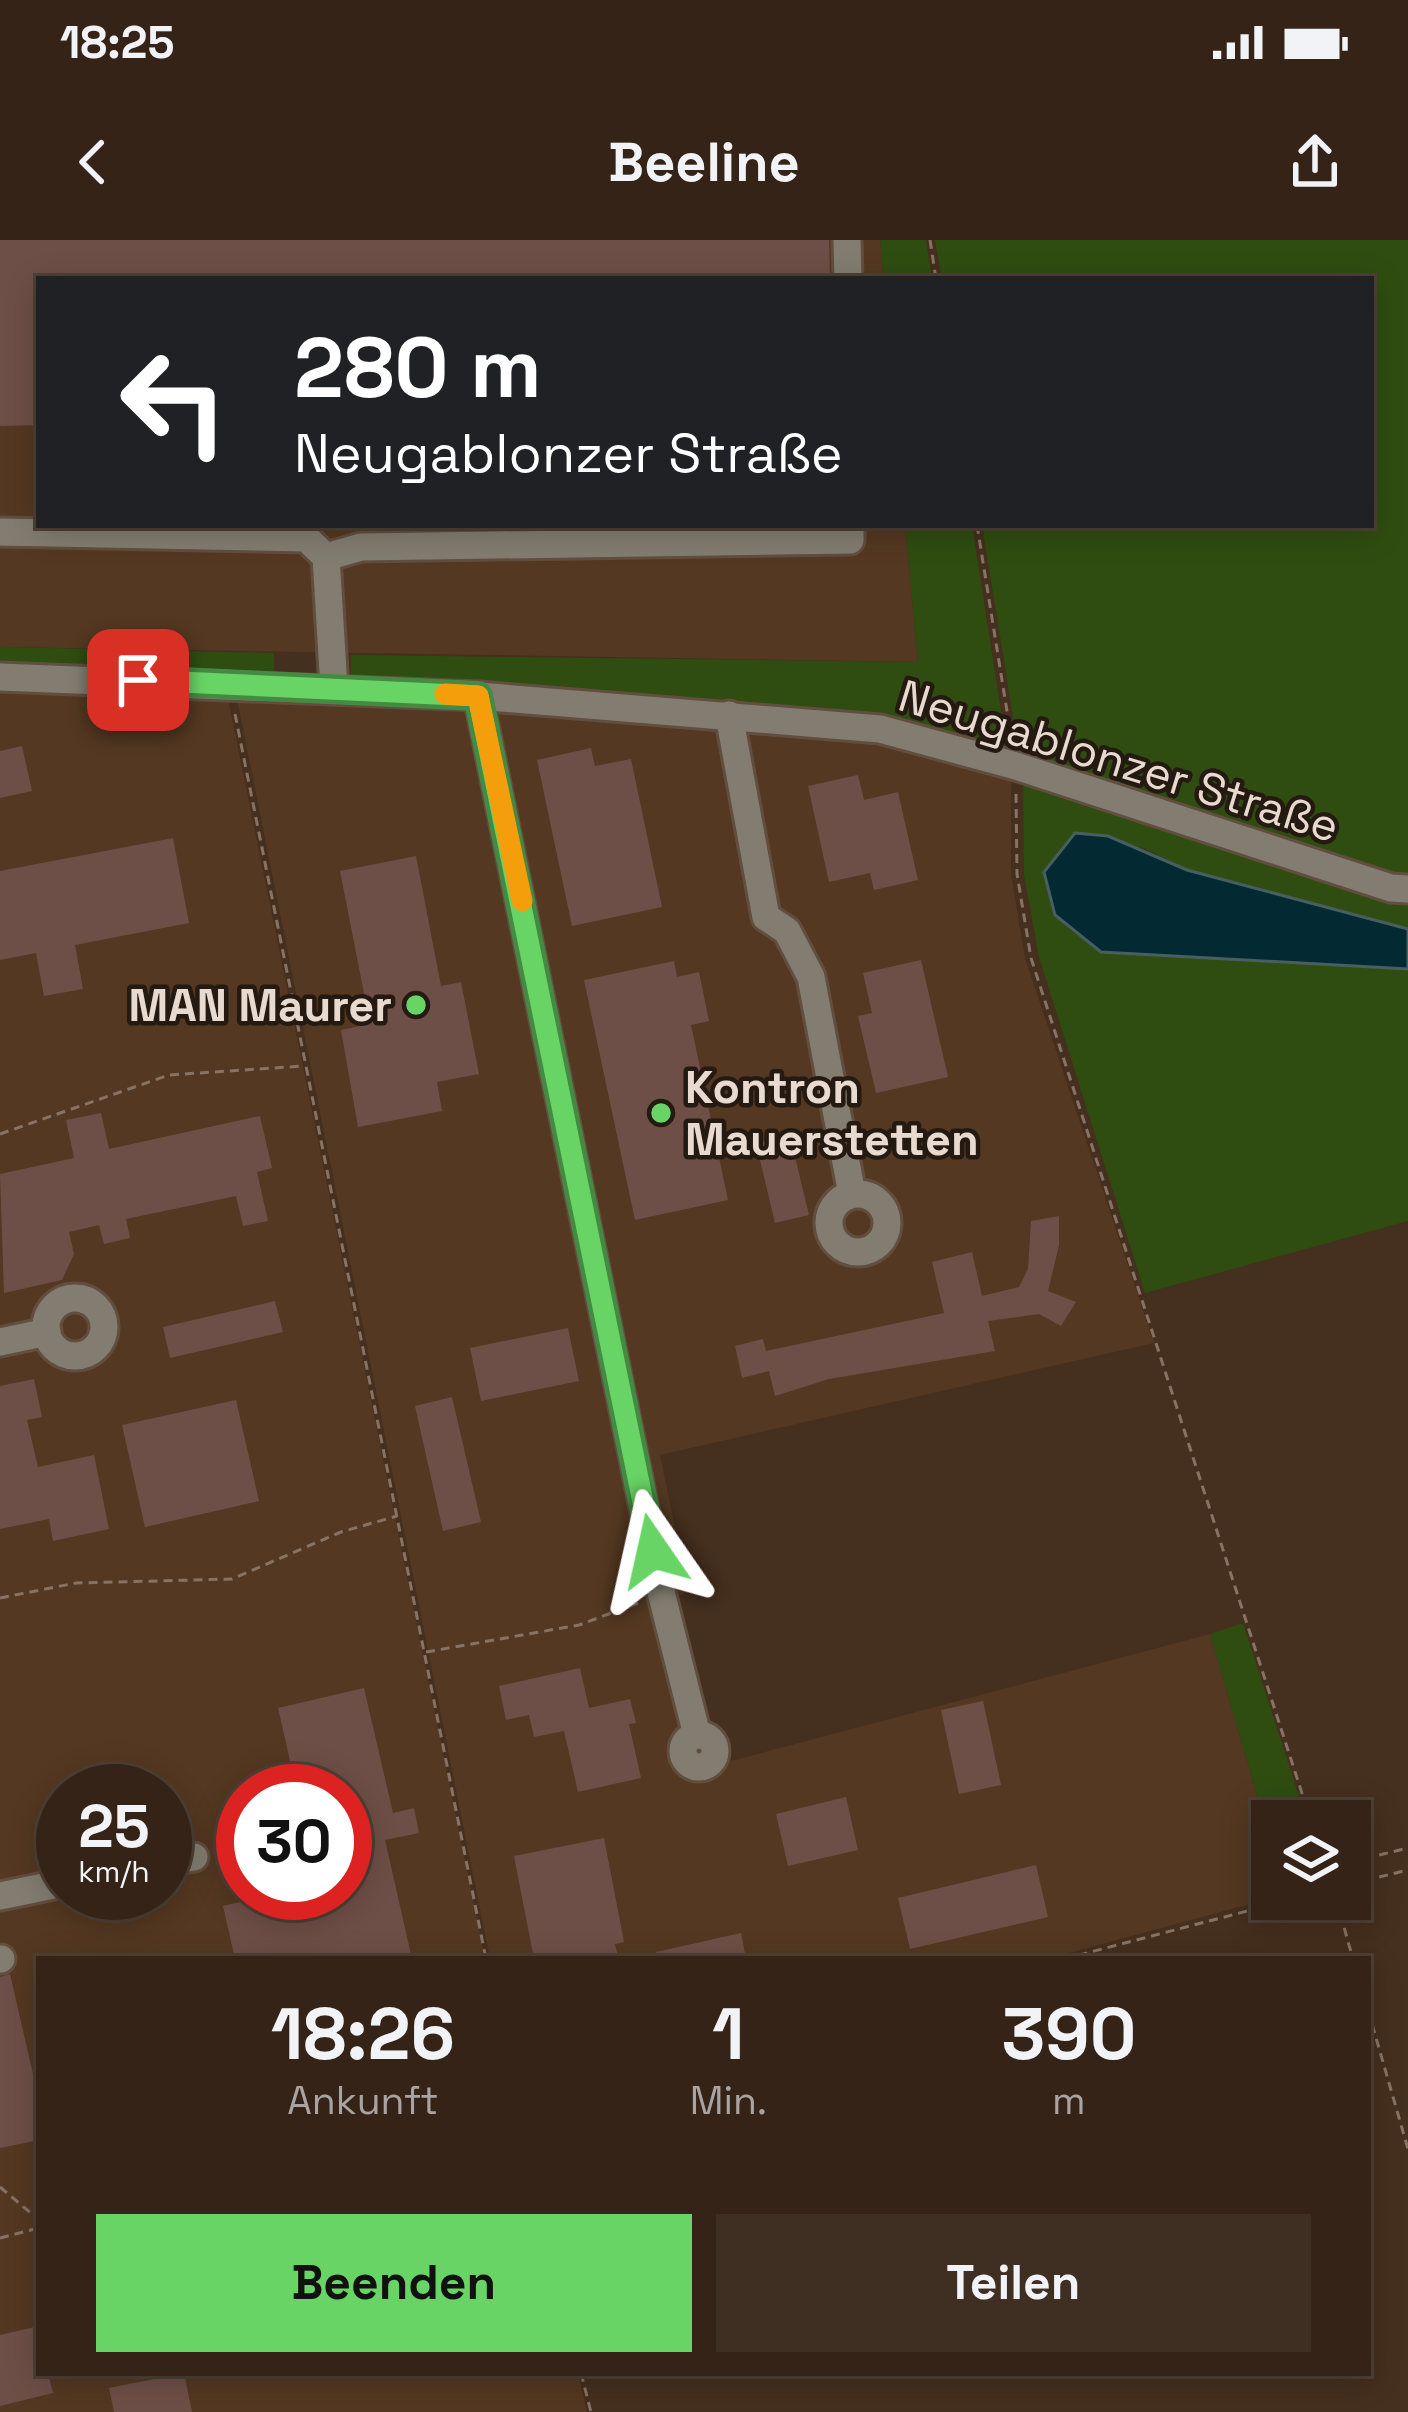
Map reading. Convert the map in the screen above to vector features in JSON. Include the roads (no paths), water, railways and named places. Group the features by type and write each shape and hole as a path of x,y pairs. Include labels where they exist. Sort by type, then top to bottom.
{"street":[{"path":"848,240 848,276"},
{"path":"326,557 361,547 850,540 850,528"},
{"path":"0,532 306,538 326,557 334,688"},
{"name":"Neugablonzer Straße","path":"0,677 478,696 880,729 1016,766 1244,843 1408,889"},
{"path":"478,696 662,1595 697,1735"},
{"path":"729,715 766,917 787,931 811,976 852,1194"},
{"path":"0,1342 47,1333"},
{"path":"0,1896 36,1889"}],"water":[{"path":"1075,833 1108,836 1187,870 1408,929 1408,969 1101,952 1055,915 1044,872"}],"place":[{"name":"MAN Maurer","path":"416,1005"},
{"name":"Kontron Mauerstetten","path":"661,1113"}]}
